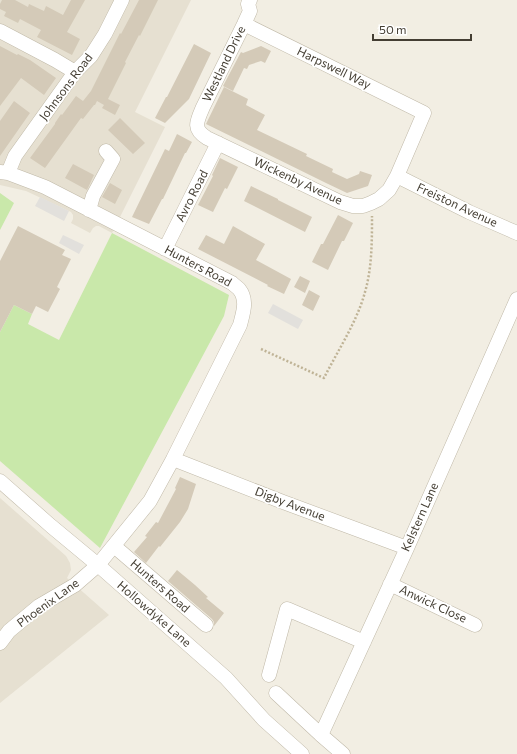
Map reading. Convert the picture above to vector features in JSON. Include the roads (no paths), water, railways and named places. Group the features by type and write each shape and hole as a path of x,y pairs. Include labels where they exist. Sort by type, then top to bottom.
{"street":[{"name":"Johnsons Road","path":"4,172 75,72 90,56 105,34 122,0"},
{"name":"Westland Drive","path":"197,128 197,120 200,113 250,11 248,4 250,0"},
{"name":"Harpswell Way","path":"244,24 424,113"},
{"path":"0,31 75,72"},
{"name":"Wickenby Avenue","path":"197,128 201,134 218,143 340,202 353,206 363,206 379,199 389,190 424,113"},
{"name":"Avro Road","path":"165,249 218,143"},
{"path":"89,210 93,196 113,159 106,151"},
{"name":"Hunters Road","path":"4,172 45,187 232,283 240,289 244,298 245,307 240,325 173,459 150,501 98,565"},
{"name":"Freiston Avenue","path":"396,176 517,233"},
{"name":"Kelstern Lane","path":"321,735 517,299"},
{"name":"Digby Avenue","path":"173,459 303,510 406,548"},
{"name":"Hollowdyke Lane","path":"0,481 226,678 264,720 302,754"},
{"name":"Hunters Road","path":"114,546 206,625"},
{"name":"Phoenix Lane","path":"0,643 9,631 40,606 75,585 98,565"},
{"name":"Anwick Close","path":"390,584 476,625"},
{"path":"269,675 288,609 364,642"},
{"path":"276,693 343,754"}]}
